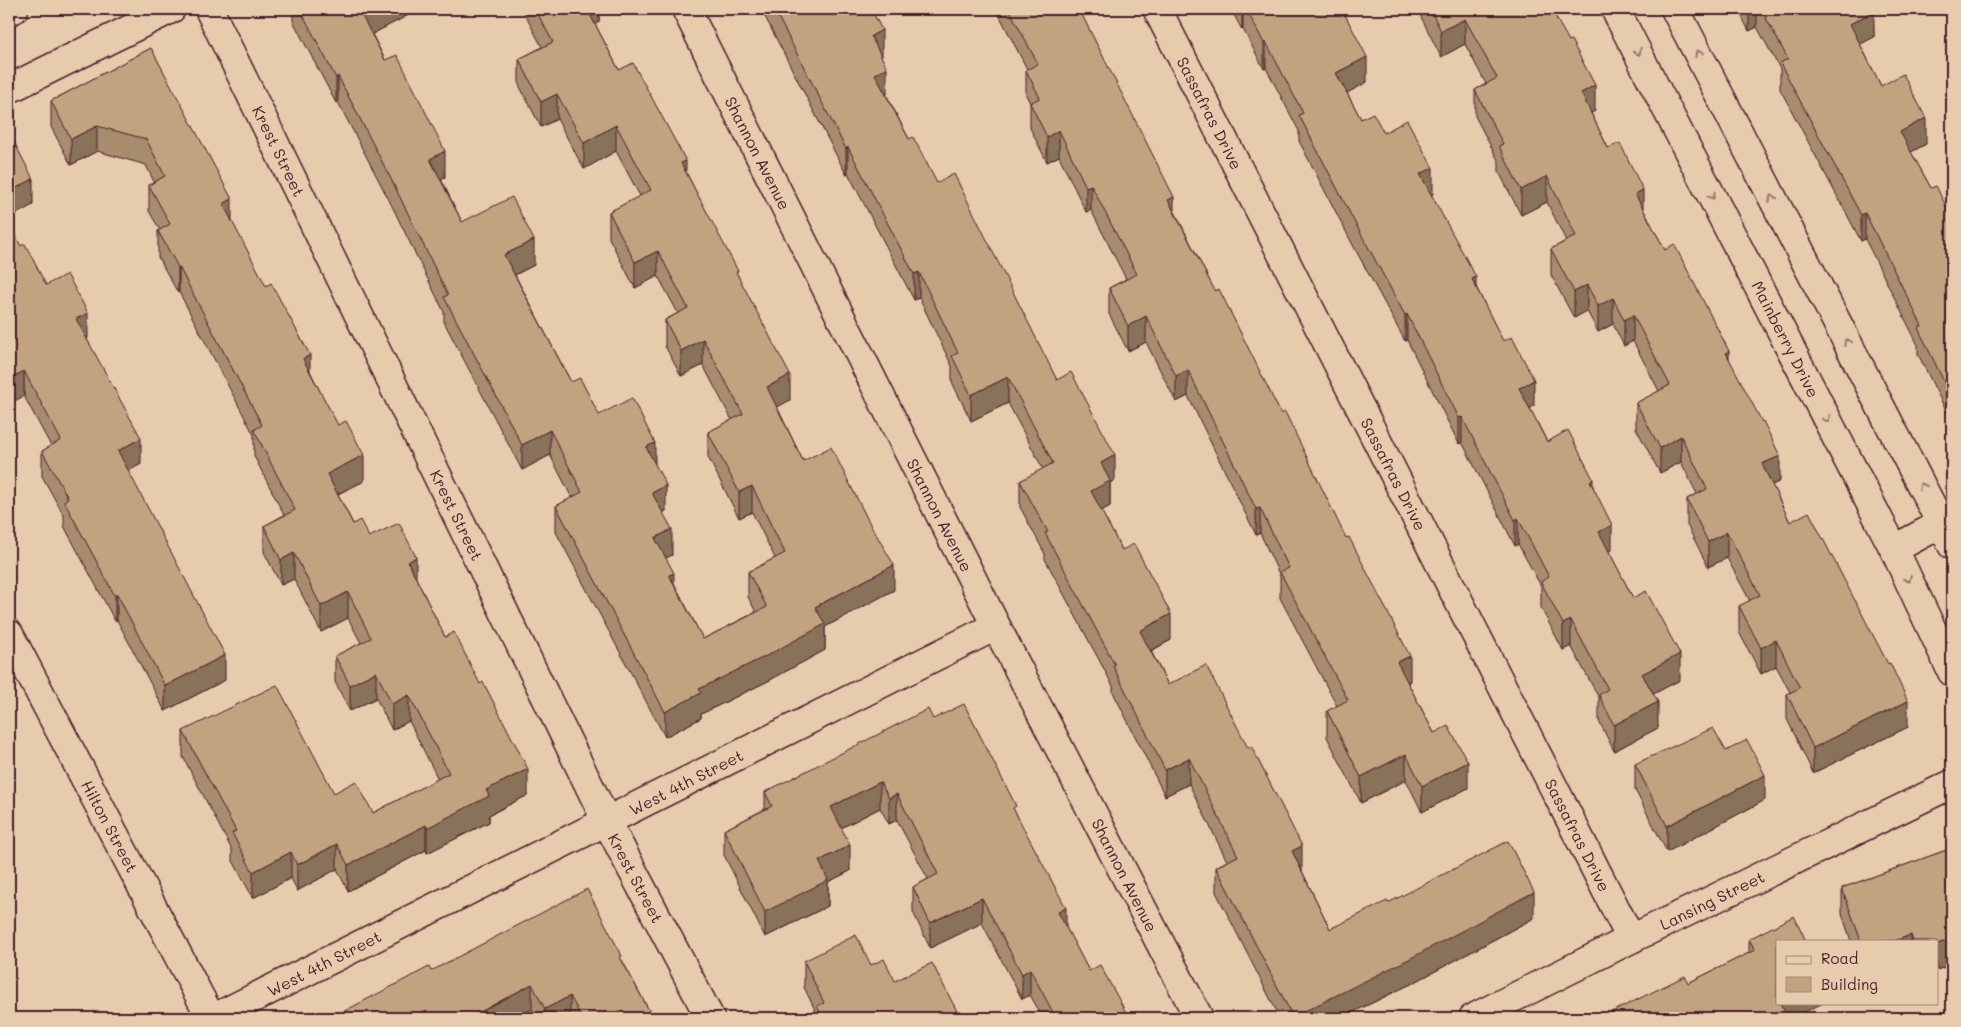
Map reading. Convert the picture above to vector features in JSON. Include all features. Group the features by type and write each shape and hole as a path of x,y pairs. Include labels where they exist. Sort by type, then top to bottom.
{"street":[{"path":"9,11 14,9"},
{"path":"9,88 171,9"},
{"name":"Krest Street","path":"209,9 607,822 710,1018"},
{"name":"Shannon Avenue","path":"686,9 996,626 1198,1018"},
{"name":"Sassafras Drive","path":"1157,9 1631,939"},
{"name":"Mainberry Drive","path":"1615,9 1894,549 1952,672"},
{"path":"1675,9 1814,280 1949,529 1894,549"},
{"name":"West 4th Street","path":"213,1018 996,626"},
{"name":"Hilton Street","path":"9,634 213,1018"},
{"name":"Lansing Street","path":"1473,1018 1631,939 1952,784"}],"building":[{"path":"300,9 372,9 361,14 385,60 397,55 445,151 430,159 462,222 512,197 534,240 504,255 571,382 580,378 599,415 632,398 655,443 646,447 666,485 652,493 672,529 655,538 674,573 669,575 703,639 767,607 748,572 785,553 752,486 739,492 708,432 743,414 703,339 681,351 665,320 688,308 658,251 635,262 609,212 651,190 616,125 584,143 557,94 541,102 519,59 553,42 535,9 587,9 619,70 633,63 686,161 681,163 790,375 767,387 803,461 831,447 870,524 894,565 815,607 825,624 699,689 701,693 665,712 556,506 582,492 550,430 522,445 444,297 448,295 391,179 338,76 336,78"},
{"path":"774,9 871,9 882,30 871,36 887,68 875,74 909,139 913,137 937,183 954,174 1057,380 1071,372 1115,455 1101,463 1110,481 1091,491 1122,550 1134,544 1171,614 1140,631 1168,685 1206,665 1248,748 1251,746 1302,846 1292,851 1330,929 1387,901 1388,903 1508,841 1534,892 1415,956 1293,1017 1216,867 1238,856 1189,758 1165,770 1113,666 1115,665 1045,533 1048,532 1020,481 1053,463 1008,377 971,395 952,356 958,353 919,272 914,274 848,147 846,149"},
{"path":"1009,9 1079,9 1174,197 1168,200 1215,291 1219,289 1281,414 1285,412 1346,538 1349,537 1410,656 1397,662 1434,733 1448,726 1468,762 1422,786 1406,754 1361,777 1327,711 1348,700 1280,572 1289,568 1260,508 1256,509 1188,370 1176,376 1146,316 1128,326 1109,288 1137,274 1091,185 1086,187 1059,130 1047,137 1030,103 1040,98 1026,70 1038,64"},
{"path":"1246,9 1342,9 1367,57 1336,73 1361,119 1373,113 1384,133 1407,120 1433,168 1420,174 1476,277 1472,279 1503,341 1512,337 1534,380 1519,388 1547,442 1568,430 1593,479 1590,481 1612,525 1599,532 1633,598 1646,591 1680,654 1642,674 1658,702 1614,725 1599,695 1608,689 1571,620 1563,624 1541,582 1549,577 1518,518 1515,520 1462,417 1459,418 1407,314 1405,315 1299,115 1303,113 1266,42 1264,43"},
{"path":"1430,9 1551,9 1569,41 1571,40 1595,85 1581,93 1608,148 1620,143 1643,190 1635,194 1665,250 1674,244 1729,351 1726,353 1780,456 1762,464 1790,522 1809,512 1888,664 1890,663 1908,701 1813,748 1787,694 1800,688 1776,640 1761,648 1739,606 1760,595 1727,532 1708,542 1687,499 1707,489 1681,436 1660,448 1636,403 1670,385 1633,315 1624,320 1613,298 1598,306 1587,285 1574,292 1551,249 1576,236 1547,176 1521,190 1499,146 1503,144 1475,90 1497,78 1465,19 1441,31"},
{"path":"1761,9 1873,9 1874,11 1850,24 1881,86 1903,74 1926,118 1900,132 1931,188 1936,186 1952,218 1952,398 1918,328 1922,326 1865,213 1861,215 1780,63 1788,59"},
{"path":"151,48 232,199 223,204 266,286 271,283 310,355 303,359 338,425 346,421 364,455 327,474 353,524 360,520 369,537 399,523 416,557 408,562 445,637 454,632 480,684 483,682 528,769 486,790 489,796 427,828 426,825 348,865 337,844 297,865 291,852 253,872 232,833 236,831 183,731 277,685 334,793 356,781 373,813 449,773 409,695 392,704 376,672 350,685 335,656 371,638 348,592 321,606 294,553 281,560 264,526 295,510 254,430 262,425 158,231 170,224 149,185 165,176 146,139 97,126 71,139 51,101"},
{"path":"9,132 33,179 9,192"},
{"path":"9,223 21,246 25,244 46,285 67,274 88,313 76,319 141,438 118,451 225,655 165,686 117,594 115,596 64,501 68,498 42,451 61,440 24,371 9,379"},
{"path":"964,704 1016,806 1013,808 1066,908 1058,912 1089,971 1100,965 1129,1018 1056,1018 1030,969 1022,974 982,898 930,923 913,887 938,874 897,794 889,798 880,782 831,807 850,845 819,861 828,880 765,912 724,830 772,806 765,792 928,709 933,719"},
{"path":"1713,728 1726,751 1747,740 1765,775 1667,826 1635,764"},
{"path":"1952,848 1952,939 1938,944 1938,940 1913,940 1911,935 1897,940 1861,940 1842,888"},
{"path":"587,889 622,956 620,957 653,1018 582,1018 570,996 545,1009 532,984 469,1018 333,1018 429,967 431,971"},
{"path":"1794,916 1806,940 1776,940 1776,1004 1781,1004 1788,1018 1600,1018 1685,976 1688,983 1755,950 1749,939"},
{"path":"856,935 871,965 884,959 895,981 932,963 960,1017 823,1018 817,1006 824,1003 804,961"}]}
